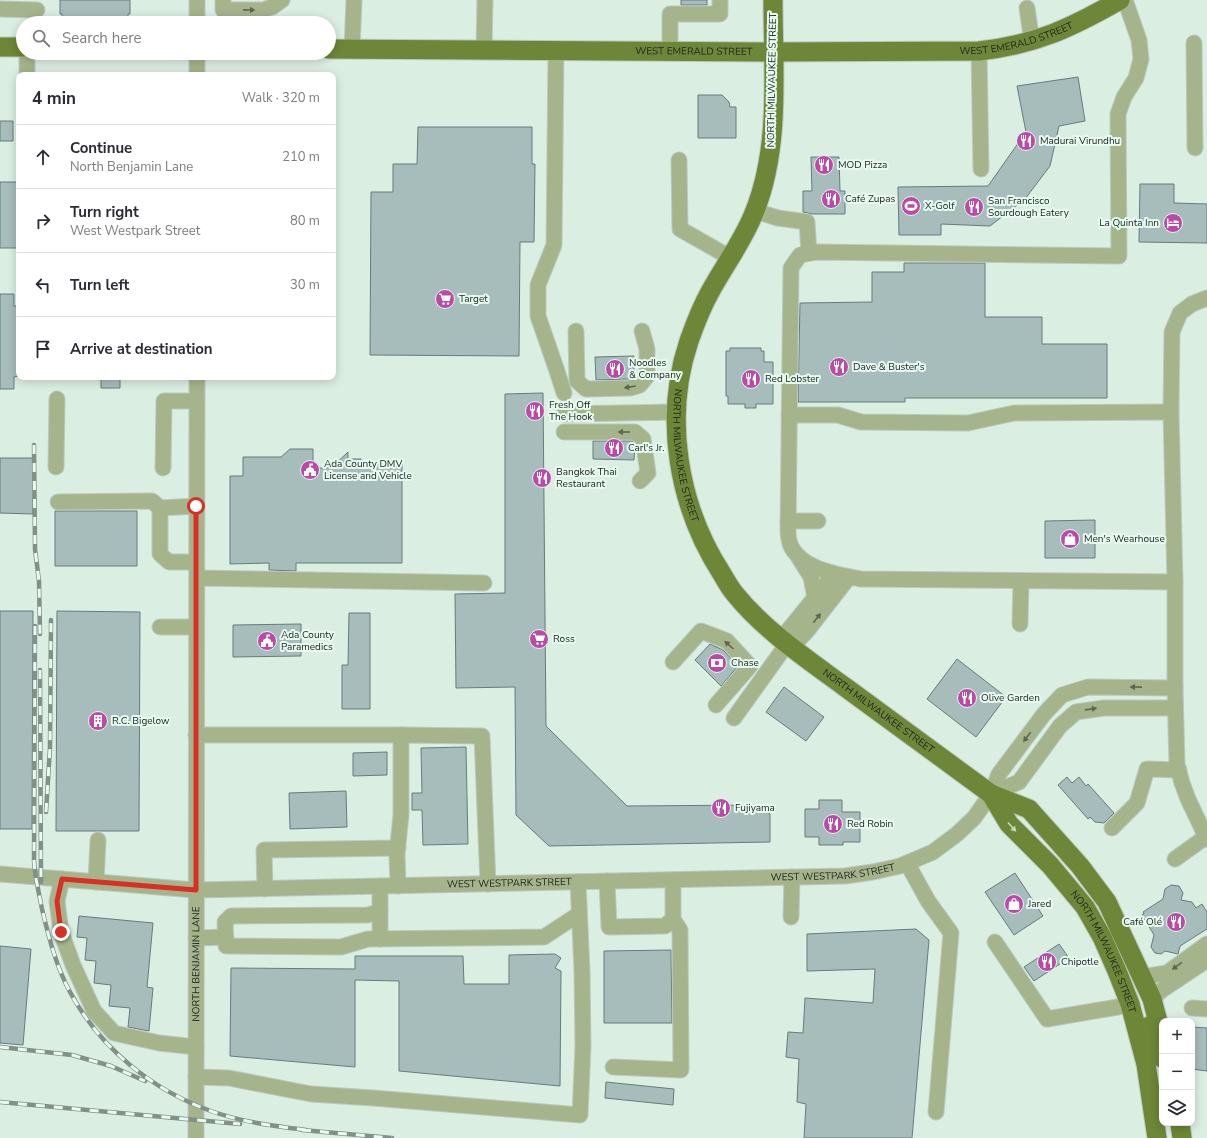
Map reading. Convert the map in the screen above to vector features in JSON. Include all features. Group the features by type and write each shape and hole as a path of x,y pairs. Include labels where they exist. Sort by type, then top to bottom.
{"main road":[{"name":"NORTH MILWAUKEE STREET","path":"773,0 773,113 770,155 766,175 755,211 744,235 710,292 698,316 688,343 677,399 676,429 678,458 684,487 693,518 703,542 715,564 735,594 787,644 991,794 1029,809 1080,866 1107,902 1152,999 1159,1026"},
{"name":"WEST EMERALD STREET","path":"336,49 773,52 979,51 999,49 1032,42 1088,19 1120,0"},
{"path":"0,47 16,47"},
{"name":"NORTH MILWAUKEE STREET","path":"991,794 1009,824 1050,865 1085,907 1102,937 1118,971 1130,1004"},
{"path":"1085,907 1098,916 1106,927 1133,981 1145,997 1152,999"},
{"path":"1130,1004 1137,1007 1145,1015 1152,1037 1157,1138"},
{"path":"1146,1138 1141,1106 1154,1061"},
{"path":"1180,1126 1182,1138"}],"street":[{"path":"197,0 197,16"},
{"path":"223,0 223,10 263,10 272,7 282,0"},
{"path":"352,49 354,0"},
{"path":"484,50 485,0"},
{"path":"670,51 670,14 720,14 720,0"},
{"path":"814,598 811,577 790,544 788,531 791,268 800,255 816,252 1119,256 1118,114 1124,97 1136,78 1141,59 1139,40 1125,0"},
{"path":"1026,8 1032,42"},
{"path":"0,9 30,14"},
{"path":"1194,43 1195,148"},
{"path":"556,50 554,245 538,285 538,316 564,393"},
{"path":"979,51 980,169"},
{"path":"27,60 27,72"},
{"path":"197,60 197,72"},
{"path":"680,160 680,229 731,258"},
{"path":"755,211 778,218 807,222 809,253"},
{"path":"1175,858 1207,837 1188,799 1177,764 1171,412 1172,332 1180,314 1192,304 1207,298"},
{"path":"576,331 577,381 586,389 630,388 640,385 647,376 647,349 642,331"},
{"name":"NORTH BENJAMIN LANE","path":"196,380 196,1138"},
{"path":"56,467 57,399"},
{"path":"163,468 164,401 196,401"},
{"path":"564,414 677,412"},
{"path":"789,415 838,415 861,422 968,423 1014,413 1171,412"},
{"path":"564,432 635,432 643,439 648,473 640,481"},
{"path":"58,502 152,502 160,508 196,506"},
{"path":"160,508 160,554 169,562 196,562"},
{"path":"788,520 818,520"},
{"path":"798,555 808,563 834,574 861,579 1175,582"},
{"path":"734,718 787,644 814,598 834,574"},
{"path":"787,644 807,631 849,577"},
{"path":"197,578 484,583"},
{"path":"1020,624 1021,581"},
{"path":"160,627 196,627"},
{"path":"673,662 701,631 727,641 750,666 716,705"},
{"name":"WEST WESTPARK STREET","path":"0,874 196,890 845,876 873,872 900,866 933,852 957,834 974,818 991,794 999,774 1044,714 1062,695 1088,687 1175,688"},
{"path":"991,794 1019,782 1060,726 1076,712 1104,708 1175,708"},
{"path":"196,735 482,736 488,884"},
{"path":"398,886 398,848 401,815 401,735"},
{"path":"1112,828 1137,803 1147,770 1179,770"},
{"path":"96,882 98,840"},
{"path":"265,889 264,850 398,848"},
{"path":"907,863 928,901 951,933 936,1112"},
{"path":"791,917 792,877"},
{"path":"62,879 57,901 61,932 73,965 94,1011 114,1034 159,1043 196,1047"},
{"path":"613,1067 681,1070 680,930 673,919 673,880"},
{"path":"607,881 609,927 666,926 673,919"},
{"path":"196,1077 229,1078 311,1094 580,1115 584,1046 578,882"},
{"path":"380,886 380,939"},
{"path":"380,911 368,916 231,916 225,922 226,946 341,947 368,940 380,939 544,937 579,914"},
{"path":"196,938 226,937"},
{"path":"995,942 1047,1019 1130,1004"},
{"path":"1142,977 1167,973 1207,944"},
{"path":"1152,999 1162,990 1205,962"}],"building":[{"path":"60,0 130,0 130,14 128,14 128,16 62,16 62,14 60,14"},
{"path":"681,0 707,0 707,5 681,5"},
{"path":"1078,77 1085,121 1059,126 1050,166 1025,199 990,226 941,224 941,235 899,235 898,187 988,186 1026,132 1017,86"},
{"path":"698,95 722,95 729,102 730,107 736,107 736,138 698,138"},
{"path":"0,121 13,121 13,141 0,141"},
{"name":"Target","path":"418,127 532,127 532,164 535,164 534,242 520,242 519,356 370,355 371,192 393,192 393,164 417,164"},
{"path":"811,157 839,157 840,191 845,191 845,214 812,214 803,212 803,191 812,191"},
{"path":"0,182 16,182 16,248 0,248"},
{"name":"La Quinta Inn","path":"1140,184 1174,184 1174,203 1207,204 1207,243 1139,242"},
{"path":"904,263 985,263 985,317 1042,317 1042,344 1107,344 1107,398 905,398 905,402 798,402 800,303 872,302 872,272 904,272"},
{"path":"0,294 14,294 14,306 16,306 16,376 14,377 14,389 0,389"},
{"name":"Red Lobster","path":"730,348 761,348 761,351 764,351 764,362 773,362 773,404 756,404 756,408 745,408 745,404 728,404 728,396 726,396 726,351 730,351"},
{"name":"Noodles & Company","path":"634,356 634,377 629,379 596,380 595,357"},
{"path":"101,380 120,380 120,388 101,388"},
{"path":"543,393 546,726 627,806 758,805 770,814 770,842 549,846 516,815 515,687 456,688 455,594 505,593 505,394"},
{"name":"Carl's Jr.","path":"593,441 632,441 635,444 634,460 593,459"},
{"path":"290,449 313,449 313,465 318,465 318,468 331,468 348,452 348,459 361,459 361,465 402,464 402,563 296,563 296,571 269,570 269,563 230,564 230,476 243,476 243,457 281,457"},
{"path":"0,458 34,458 33,514 0,513"},
{"path":"55,511 137,511 137,566 55,566"},
{"name":"Men's Wearhouse","path":"1095,520 1095,558 1045,558 1045,521"},
{"path":"0,611 33,611 32,829 0,829"},
{"name":"R.C. Bigelow","path":"57,611 140,612 139,831 56,831"},
{"path":"349,613 370,613 370,709 342,709 342,665 348,665"},
{"name":"Ada County Paramedics","path":"301,624 301,656 233,657 233,625"},
{"name":"Chase","path":"710,644 723,650 738,666 721,686 695,660"},
{"name":"Olive Garden","path":"957,659 1006,697 976,737 927,699"},
{"path":"784,687 824,717 806,741 766,712"},
{"path":"466,747 468,844 423,845 422,810 412,810 412,793 422,793 421,748"},
{"path":"387,752 387,775 353,776 353,753"},
{"path":"1067,777 1072,783 1079,777 1086,786 1088,784 1114,813 1104,823 1095,822 1090,817 1088,819 1058,785"},
{"path":"346,791 347,827 290,829 289,793"},
{"name":"Red Robin","path":"819,800 842,800 842,812 860,812 860,842 843,842 843,845 819,845 819,837 805,837 805,809 819,809"},
{"name":"Jared","path":"1015,873 1043,916 1014,935 985,892"},
{"name":"Café Olé","path":"1171,885 1179,886 1183,893 1181,900 1192,902 1196,908 1202,904 1207,912 1207,929 1180,946 1178,954 1165,951 1161,954 1155,953 1151,947 1154,935 1142,915 1144,914 1143,912 1163,899 1165,889"},
{"path":"79,916 153,923 147,987 153,988 149,1031 128,1027 130,1008 109,1006 111,985 94,983 96,961 85,960 87,938 77,937"},
{"path":"916,929 929,940 912,1138 804,1138 806,1104 797,1102 799,1059 786,1057 788,1032 803,1033 805,998 873,1003 875,969 807,971 807,934"},
{"name":"Chipotle","path":"1059,944 1069,958 1034,981 1024,967"},
{"path":"0,946 31,949 23,1045 0,1043"},
{"path":"671,950 672,1023 604,1023 604,951"},
{"path":"555,954 561,958 555,968 561,971 560,1086 399,1071 399,981 355,980 355,1067 230,1056 231,968 355,969 355,956 463,956 464,984 509,984 509,955"},
{"path":"1195,1027 1207,1028 1207,1071 1195,1069"},
{"path":"606,1082 674,1089 673,1105 605,1098"}],"railway":[{"path":"34,445 35,549 39,581 40,634"},
{"path":"46,812 50,748 51,620"},
{"path":"35,626 34,861 36,879 50,941 70,992 82,1012 112,1049 148,1079 168,1091 189,1102 222,1115 258,1123 306,1130"},
{"path":"40,670 41,882"},
{"path":"0,1047 72,1055 111,1066 145,1081"},
{"path":"0,1102 240,1124"},
{"path":"302,1130 392,1138"}],"place":[{"name":"Madurai Virundhu","path":"1026,141"},
{"name":"MOD Pizza","path":"824,165"},
{"name":"Café Zupas","path":"831,199"},
{"name":"X-Golf","path":"911,206"},
{"name":"San Francisco Sourdough Eatery","path":"974,207"},
{"name":"La Quinta Inn","path":"1173,223"},
{"name":"Target","path":"445,299"},
{"name":"Dave & Buster's","path":"839,367"},
{"name":"Noodles & Company","path":"615,369"},
{"name":"Red Lobster","path":"751,379"},
{"name":"Fresh Off The Hook","path":"535,411"},
{"name":"Carl's Jr.","path":"614,448"},
{"name":"Ada County DMV License and Vehicle","path":"310,470"},
{"name":"Bangkok Thai Restaurant","path":"542,478"},
{"name":"Men's Wearhouse","path":"1070,539"},
{"name":"Ross","path":"539,639"},
{"name":"Ada County Paramedics","path":"267,641"},
{"name":"Chase","path":"717,663"},
{"name":"Olive Garden","path":"967,698"},
{"name":"R.C. Bigelow","path":"98,721"},
{"name":"Fujiyama","path":"721,808"},
{"name":"Red Robin","path":"833,824"},
{"name":"Jared","path":"1014,904"},
{"name":"Café Olé","path":"1176,922"},
{"name":"Chipotle","path":"1047,962"}],"route":[{"path":"61,932 57,901 62,879 196,890 196,506"}]}
